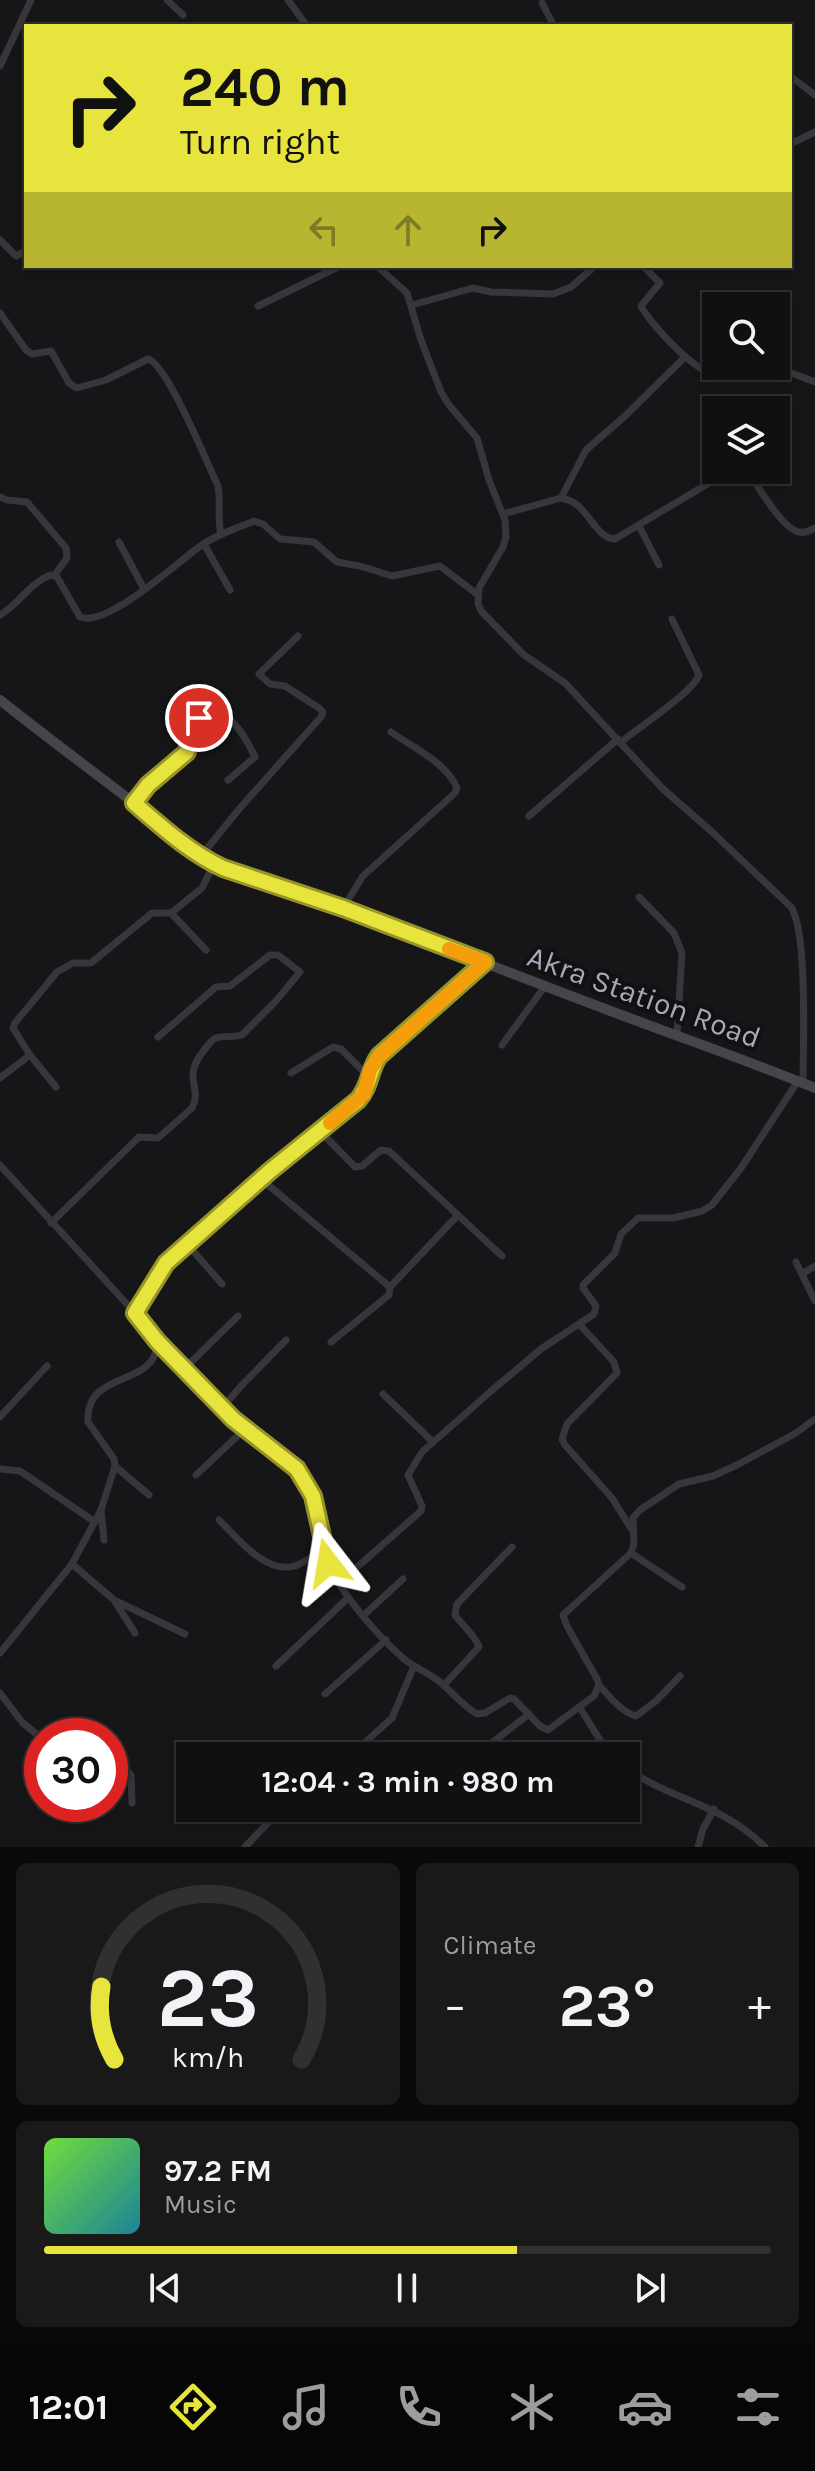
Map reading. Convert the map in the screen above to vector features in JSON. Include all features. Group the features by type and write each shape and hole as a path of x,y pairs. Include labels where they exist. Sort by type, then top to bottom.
{"main road":[{"name":"Akra Station Road","path":"0,700 214,864 343,908 815,1088"}],"street":[{"path":"0,66 31,0"},
{"path":"167,0 183,15"},
{"path":"288,0 306,24"},
{"path":"542,3 553,24"},
{"path":"792,78 815,95"},
{"path":"792,143 815,132"},
{"path":"0,240 16,256 24,252"},
{"path":"258,306 336,268"},
{"path":"339,1583 421,1511 422,1506 408,1475 422,1452 541,1349 596,1310 583,1285 615,1253 621,1234 638,1218 673,1218 702,1211 712,1205 801,1082 801,950 796,915 754,871 663,789 565,683 524,655 482,612 479,588 506,537 503,514 477,438 441,392 407,293 379,268"},
{"path":"412,305 473,288 491,292 553,294 571,287 593,268"},
{"path":"645,268 660,283 643,303 642,309 685,357 702,368"},
{"path":"0,313 29,353 47,350 53,353 69,383 82,388 95,385 142,361 155,361 171,385 218,486 221,534"},
{"path":"561,498 586,450 685,357"},
{"path":"790,372 815,382"},
{"path":"503,514 561,498 574,502 584,510 609,540 639,526 708,484"},
{"path":"756,484 785,523 795,531 815,528"},
{"path":"0,497 27,502 66,548 67,558 54,576 45,577 30,587 0,615"},
{"path":"54,576 84,619 118,608 204,544 254,521 263,524 280,539 310,540 337,562 385,575 440,566 478,595"},
{"path":"639,526 659,565"},
{"path":"119,542 144,589"},
{"path":"204,544 230,590"},
{"path":"529,816 698,679 699,675 672,619"},
{"path":"201,856 321,717 323,712 319,708 285,686 270,684 259,674 298,636"},
{"path":"134,803 148,785 187,752 190,731 199,718 212,709 224,713 255,755 254,760 228,780"},
{"path":"343,908 363,876 457,788 435,762 391,732"},
{"path":"56,1087 30,1055 13,1028 15,1023 57,972 73,963 91,963 152,913 171,913 202,888 214,864"},
{"path":"639,897 674,933 682,953 677,1035"},
{"path":"171,913 206,950"},
{"path":"51,1223 139,1137 158,1138 192,1108 196,1101 193,1068 211,1042 215,1038 242,1035 300,972 278,955 270,955 230,986 216,987 158,1037"},
{"path":"135,1313 166,1263 261,1179 358,1100 379,1056 485,962"},
{"path":"502,1045 545,986"},
{"path":"291,1073 333,1047 341,1049 368,1076"},
{"path":"0,1078 30,1055"},
{"path":"320,1131 355,1167 362,1166 381,1150 389,1151 502,1256"},
{"path":"0,1165 184,1369 222,1408 281,1455 305,1480 313,1496 324,1550 339,1583 348,1598 406,1661 444,1685 477,1714 485,1713 510,1698 519,1702 540,1726 548,1730 594,1696 599,1685"},
{"path":"261,1179 390,1287"},
{"path":"331,1342 389,1295 390,1287 458,1215"},
{"path":"187,1244 222,1284"},
{"path":"796,1262 815,1301"},
{"path":"802,1274 815,1266"},
{"path":"184,1369 238,1316"},
{"path":"579,1324 614,1362 617,1373 567,1424 562,1439 612,1498 633,1532"},
{"path":"222,1408 286,1340"},
{"path":"0,1653 72,1564 101,1510 113,1477 114,1459 88,1422 89,1407 110,1383 151,1362 157,1351 157,1341"},
{"path":"0,1417 47,1366"},
{"path":"383,1394 433,1442"},
{"path":"680,1676 636,1716 621,1708 599,1685 563,1615 631,1553 634,1544 632,1524 636,1513 673,1486 721,1473 796,1433 815,1419"},
{"path":"196,1475 246,1428"},
{"path":"115,1466 149,1495"},
{"path":"0,1469 20,1471 95,1522"},
{"path":"101,1510 104,1540"},
{"path":"219,1520 267,1562 291,1567 324,1550"},
{"path":"444,1685 479,1647 455,1615 457,1604 512,1547"},
{"path":"631,1553 682,1587"},
{"path":"72,1564 114,1600 185,1634"},
{"path":"364,1615 403,1579"},
{"path":"276,1666 348,1598"},
{"path":"114,1600 135,1633"},
{"path":"325,1694 386,1640"},
{"path":"365,1742 392,1718 414,1666"},
{"path":"0,1693 24,1724"},
{"path":"580,1708 601,1742"},
{"path":"493,1742 529,1714"},
{"path":"128,1772 131,1775 132,1803"},
{"path":"640,1777 734,1820 765,1847"},
{"path":"698,1847 714,1809"},
{"path":"245,1847 269,1822"}],"slow traffic":[{"path":"330,1123 364,1094 370,1070 379,1056 485,962 449,949"}],"route":[{"path":"199,718 190,731 187,752 148,785 134,803 206,860 223,868 343,908 485,962 379,1056 370,1070 364,1094 358,1100 270,1171 166,1263 135,1313 157,1341 233,1419 297,1469 313,1496 328,1563"}]}
